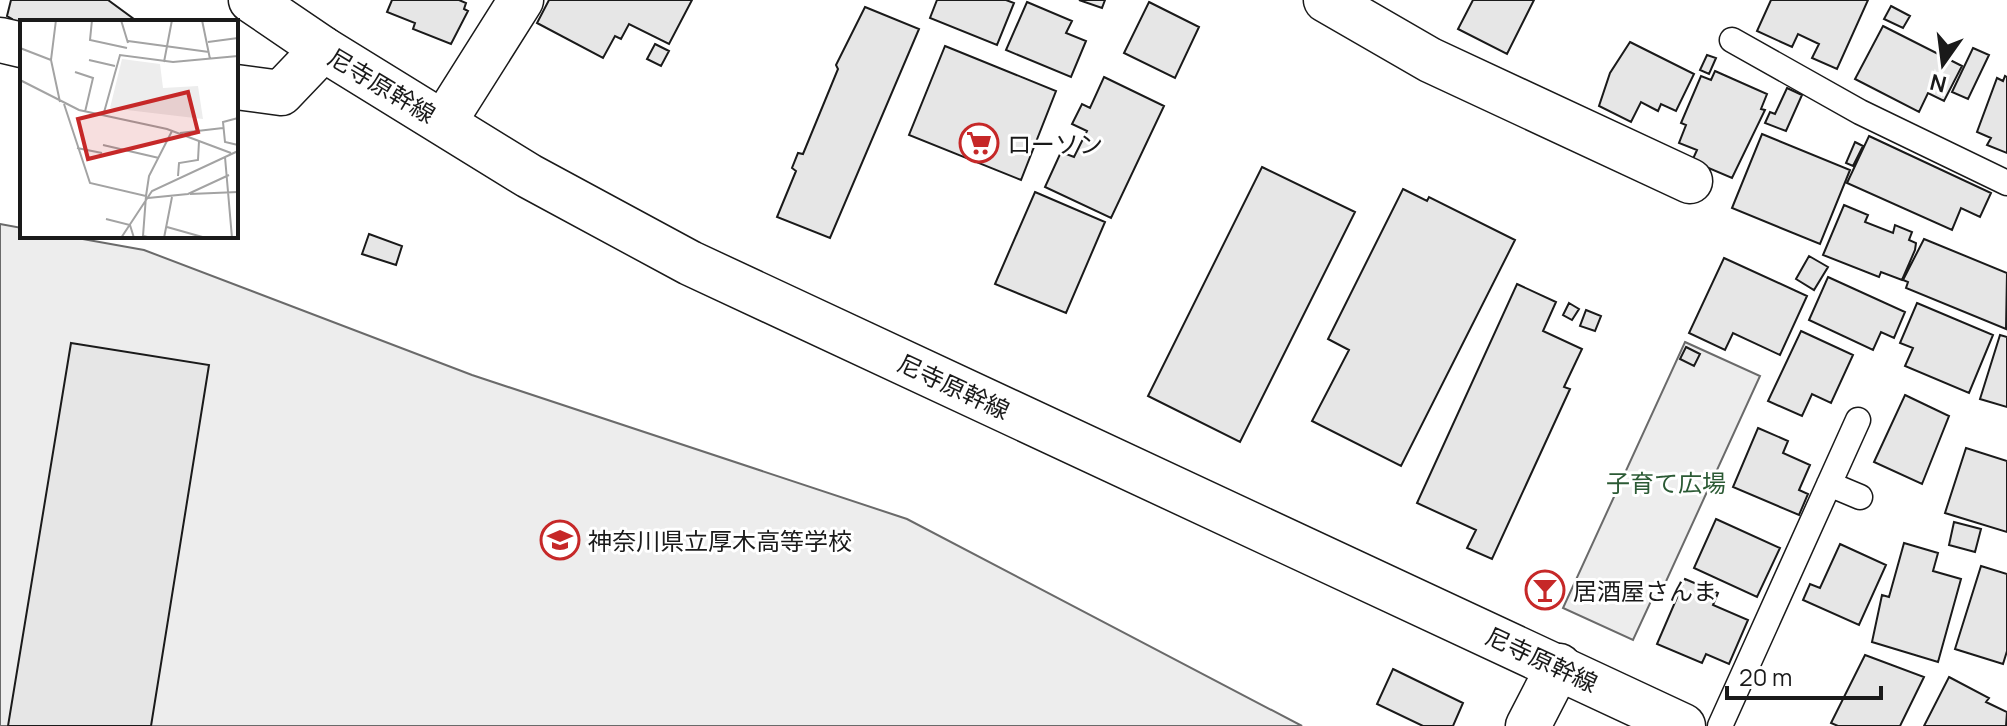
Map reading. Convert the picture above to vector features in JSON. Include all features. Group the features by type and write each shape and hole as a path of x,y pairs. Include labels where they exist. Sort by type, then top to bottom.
{"street":[{"name":"尼寺原幹線","path":"251,0 323,49 529,176 690,263 1683,726"},
{"path":"444,122 521,0"},
{"path":"1326,0 1430,60 1690,181"},
{"path":"0,40 20,45"},
{"path":"238,87 281,93 323,49"},
{"path":"1528,726 1559,666"}],"lane":[{"path":"1732,40 1860,112 2007,183"},
{"path":"1720,726 1858,420"},
{"path":"1829,484 1860,497"}],"shaded area":[{"name":"神奈川県立厚木高等学校","path":"0,224 20,228 20,238 77,238 144,250 472,375 907,519 1302,726 0,726"},
{"name":"子育て広場","path":"1685,342 1760,376 1663,588 1651,601 1633,640 1563,608"}],"building":[{"path":"11,0 108,0 135,20 20,20 20,25 11,23 12,19 7,16"},
{"path":"392,0 459,0 466,3 464,9 468,11 451,44 413,29 415,23 387,12"},
{"path":"549,0 692,0 669,44 629,24 621,39 615,36 603,58 537,23"},
{"path":"937,0 1006,0 1014,3 997,45 930,18"},
{"path":"1079,0 1105,0 1102,8"},
{"path":"1473,0 1534,0 1507,54 1458,29"},
{"path":"1771,0 1868,0 1837,69 1812,58 1819,44 1798,34 1792,47 1757,31"},
{"path":"1027,2 1072,21 1066,33 1086,41 1071,77 1006,50"},
{"path":"1149,2 1199,27 1175,78 1124,53"},
{"path":"1891,6 1910,16 1903,28 1884,19"},
{"path":"865,7 919,29 830,238 777,217 796,171 792,168 798,153 803,154 838,69 836,65"},
{"path":"1883,26 1962,66 1944,101 1928,93 1919,112 1855,79"},
{"path":"1630,42 1694,74 1676,111 1661,104 1658,111 1641,102 1631,122 1599,106 1610,73"},
{"path":"655,44 669,51 661,66 647,59"},
{"path":"945,46 1056,91 1021,180 909,135"},
{"path":"1973,48 1989,55 1968,99 1952,92"},
{"path":"1707,55 1716,58 1709,74 1700,70"},
{"path":"1715,71 1767,94 1761,109 1765,110 1732,178 1692,161 1697,150 1679,143 1686,125 1681,123 1701,76 1711,80"},
{"path":"2005,76 2007,153 1987,145 1991,138 1977,132 1997,78 2003,81"},
{"path":"1104,77 1164,106 1111,218 1045,187 1061,152 1074,157 1087,131 1072,124 1082,104 1090,108"},
{"path":"1787,88 1802,95 1786,131 1765,123 1770,112 1775,114"},
{"path":"1762,134 1850,170 1820,244 1732,208"},
{"path":"1869,136 1991,193 1980,217 1961,208 1952,230 1847,183"},
{"path":"1855,142 1863,146 1853,166 1846,163"},
{"path":"1262,167 1355,212 1240,442 1148,396"},
{"path":"1403,189 1427,201 1429,197 1515,240 1401,466 1312,421 1349,350 1328,339"},
{"path":"1035,192 1105,222 1066,313 995,284"},
{"path":"1844,205 1868,215 1865,222 1893,233 1895,225 1912,232 1909,240 1916,243 1915,250 1902,280 1881,272 1879,277 1823,255"},
{"path":"369,234 402,246 396,265 362,254"},
{"path":"1924,239 2007,273 2006,329 1906,288 1908,282 1903,280"},
{"path":"1809,256 1828,267 1814,290 1796,279"},
{"path":"1724,258 1807,296 1780,355 1733,333 1725,350 1689,333"},
{"path":"1828,277 1905,312 1894,338 1881,332 1873,350 1809,320"},
{"path":"1517,284 1556,302 1543,331 1582,349 1564,387 1570,389 1492,559 1467,548 1476,530 1417,503"},
{"path":"1569,303 1579,309 1572,320 1563,315"},
{"path":"1917,303 1993,335 1969,393 1905,366 1913,348 1900,343"},
{"path":"1586,310 1601,316 1595,331 1580,326"},
{"path":"1801,331 1853,355 1831,403 1812,394 1802,416 1768,401"},
{"path":"2000,335 2007,337 2007,407 1980,399"},
{"path":"71,343 209,365 151,726 8,726"},
{"path":"1686,347 1700,354 1694,366 1680,359"},
{"path":"1905,395 1949,416 1922,484 1874,462"},
{"path":"1758,428 1788,441 1783,453 1810,465 1799,490 1808,494 1799,515 1733,487"},
{"path":"1966,448 2007,461 2007,532 1945,513"},
{"path":"1716,519 1780,548 1757,597 1694,568"},
{"path":"1954,522 1981,529 1975,552 1949,545"},
{"path":"1904,543 1938,553 1933,571 1961,579 1938,662 1872,642 1882,595 1889,597"},
{"path":"1840,544 1886,565 1859,625 1803,600 1810,584 1820,588"},
{"path":"1981,566 2007,574 2007,651 2003,664 1955,649"},
{"path":"1685,579 1718,593 1713,605 1748,620 1729,664 1706,654 1702,663 1657,644"},
{"path":"1865,655 1924,677 1900,726 1838,726 1831,723"},
{"path":"1393,669 1463,703 1453,726 1423,726 1377,704"},
{"path":"1949,677 1989,698 1986,702 2007,712 2006,726 1924,726"}],"place":[{"name":"ローソン","path":"979,143"},
{"name":"神奈川県立厚木高等学校","path":"560,540"},
{"name":"居酒屋さんま","path":"1545,590"}]}
